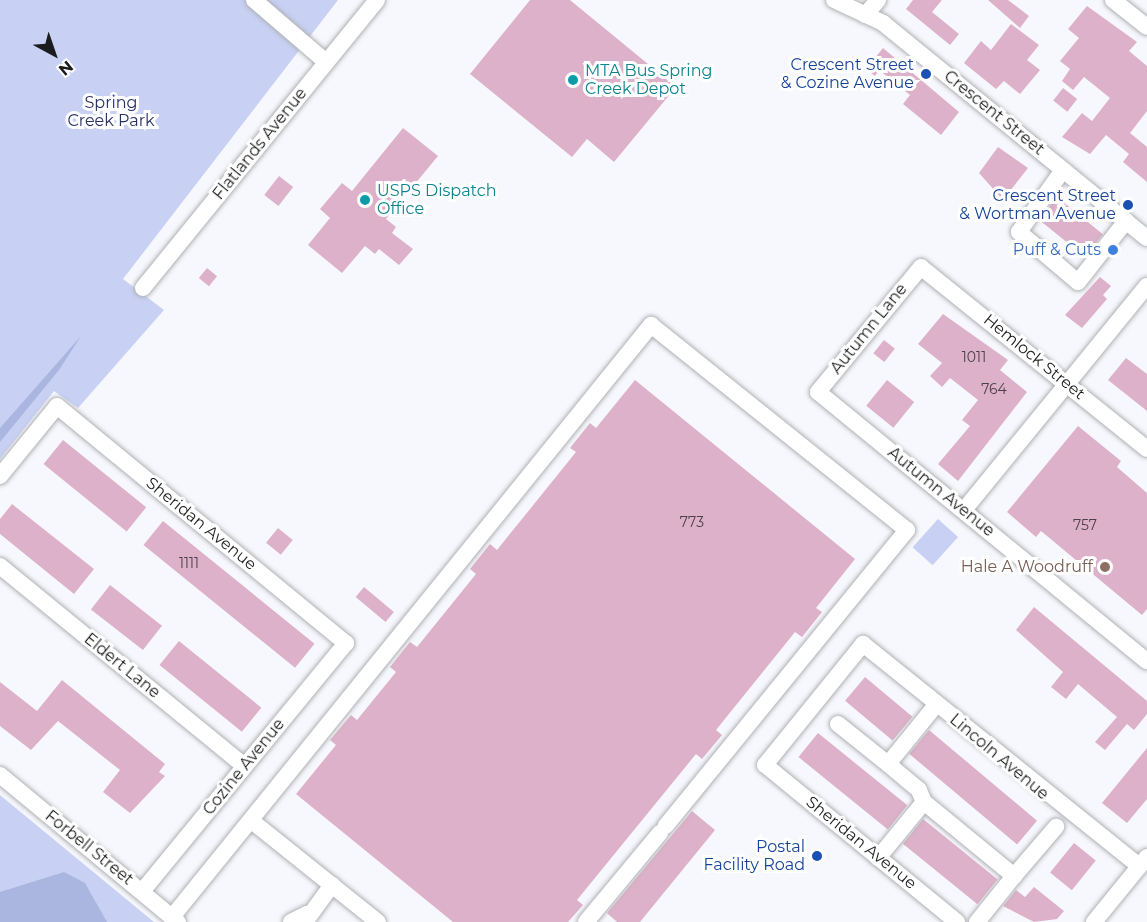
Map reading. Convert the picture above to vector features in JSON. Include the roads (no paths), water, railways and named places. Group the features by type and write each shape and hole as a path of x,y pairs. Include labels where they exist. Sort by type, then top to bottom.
{"street":[{"path":"254,0 326,62"},
{"name":"Flatlands Avenue","path":"142,288 377,0"},
{"name":"Crescent Street","path":"834,0 883,23 1147,238"},
{"path":"865,15 878,0"},
{"path":"1113,0 1147,27"},
{"path":"1063,170 1019,232 1078,282 1126,221"},
{"name":"Hemlock Street","path":"921,267 1147,449"},
{"name":"Autumn Lane","path":"818,392 921,267"},
{"path":"964,510 1147,286"},
{"path":"175,920 651,325 907,530 586,922"},
{"name":"Autumn Avenue","path":"818,392 1147,661"},
{"name":"Sheridan Avenue","path":"0,476 57,406 346,643"},
{"name":"Eldert Lane","path":"0,566 244,766"},
{"name":"Cozine Avenue","path":"142,891 346,643"},
{"name":"Lincoln Avenue","path":"765,765 863,644 936,705 1143,862"},
{"path":"888,764 936,705"},
{"path":"838,724 919,790 924,802 1014,876"},
{"name":"Sheridan Avenue","path":"765,765 957,922"},
{"name":"Forbell Street","path":"0,774 175,920"},
{"path":"878,858 924,802"},
{"path":"253,822 378,922"},
{"path":"978,922 1056,827"},
{"path":"1094,922 1143,862"},
{"path":"291,922 306,918 332,885"}],"place":[{"name":"Crescent Street & Cozine Avenue","path":"926,74"},
{"name":"MTA Bus Spring Creek Depot","path":"573,80"},
{"name":"USPS Dispatch Office","path":"365,200"},
{"name":"Crescent Street & Wortman Avenue","path":"1128,205"},
{"name":"Puff & Cuts","path":"1113,250"},
{"name":"Hale A Woodruff","path":"1105,567"},
{"name":"Postal Facility Road","path":"817,856"}],"park label":[{"name":"Spring Creek Park","path":"111,112"}]}
